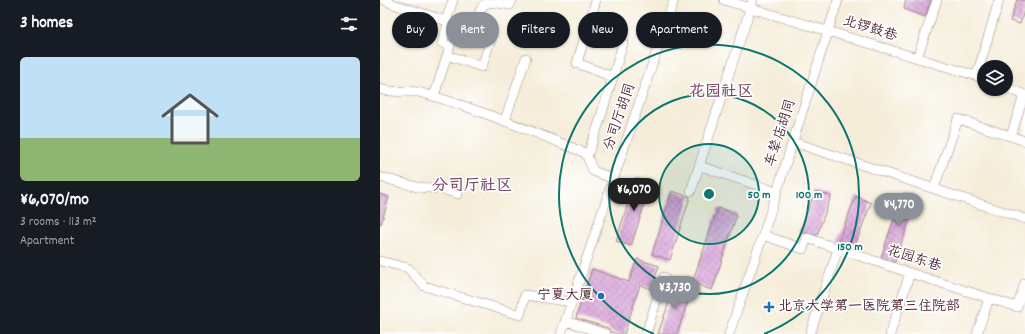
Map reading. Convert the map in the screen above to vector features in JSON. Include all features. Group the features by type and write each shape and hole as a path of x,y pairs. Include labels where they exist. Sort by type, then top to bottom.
{"street":[{"path":"384,0 446,22"},
{"path":"450,12 453,0"},
{"path":"479,12 481,6 484,3 494,1 510,5 512,0"},
{"path":"596,0 576,63 613,77"},
{"name":"分司厅胡同","path":"561,334 674,0"},
{"name":"北锣鼓巷","path":"724,0 751,4 828,31 977,76"},
{"name":"车辇店胡同","path":"729,334 763,236 838,0"},
{"path":"917,58 937,0"},
{"path":"984,60 999,0"},
{"path":"692,191 751,4"},
{"path":"446,26 442,43 446,44"},
{"path":"434,96 449,48"},
{"path":"447,55 482,67 488,48"},
{"path":"614,179 593,171 587,156 600,120 622,48"},
{"path":"505,120 526,58"},
{"path":"380,89 386,91 414,90 434,96 505,120 588,154"},
{"path":"1011,136 1025,95 1013,90"},
{"path":"934,188 958,119 1025,141"},
{"path":"793,142 1025,219"},
{"path":"700,166 777,192"},
{"path":"380,177 417,187 441,189 458,194"},
{"name":"花园东巷","path":"763,236 802,249 807,238 1017,307 1025,283"},
{"path":"810,334 838,249"},
{"path":"380,261 408,268 424,286 520,315 525,295 572,302"},
{"path":"890,334 910,273"},
{"path":"646,334 664,278"},
{"path":"977,334 989,298"},
{"path":"566,321 606,334"}],"building":[{"path":"906,0 931,0 925,17 904,9"},
{"path":"1017,0 1025,0 1025,7 1020,24 1010,21"},
{"path":"636,178 651,183 631,246 616,241"},
{"path":"672,191 690,197 670,260 652,254"},
{"path":"815,191 831,196 817,235 809,232 803,234 800,232"},
{"path":"903,193 917,197 895,262 881,257"},
{"path":"380,194 389,197 381,224 380,224"},
{"path":"856,196 871,203 854,248 838,242"},
{"path":"718,208 737,214 712,290 692,283"},
{"name":"宁夏大厦","path":"637,259 659,266 651,289 640,285 624,334 611,332 608,328 576,318 592,269 629,282"},
{"path":"676,282 692,288 677,334 658,334"}],"place":[{"name":"宁夏大厦","path":"601,296"},
{"name":"北京大学第一医院第三住院部","path":"769,307"}],"district":[{"name":"花园社区","path":"721,92"},
{"name":"分司厅社区","path":"472,186"}]}
